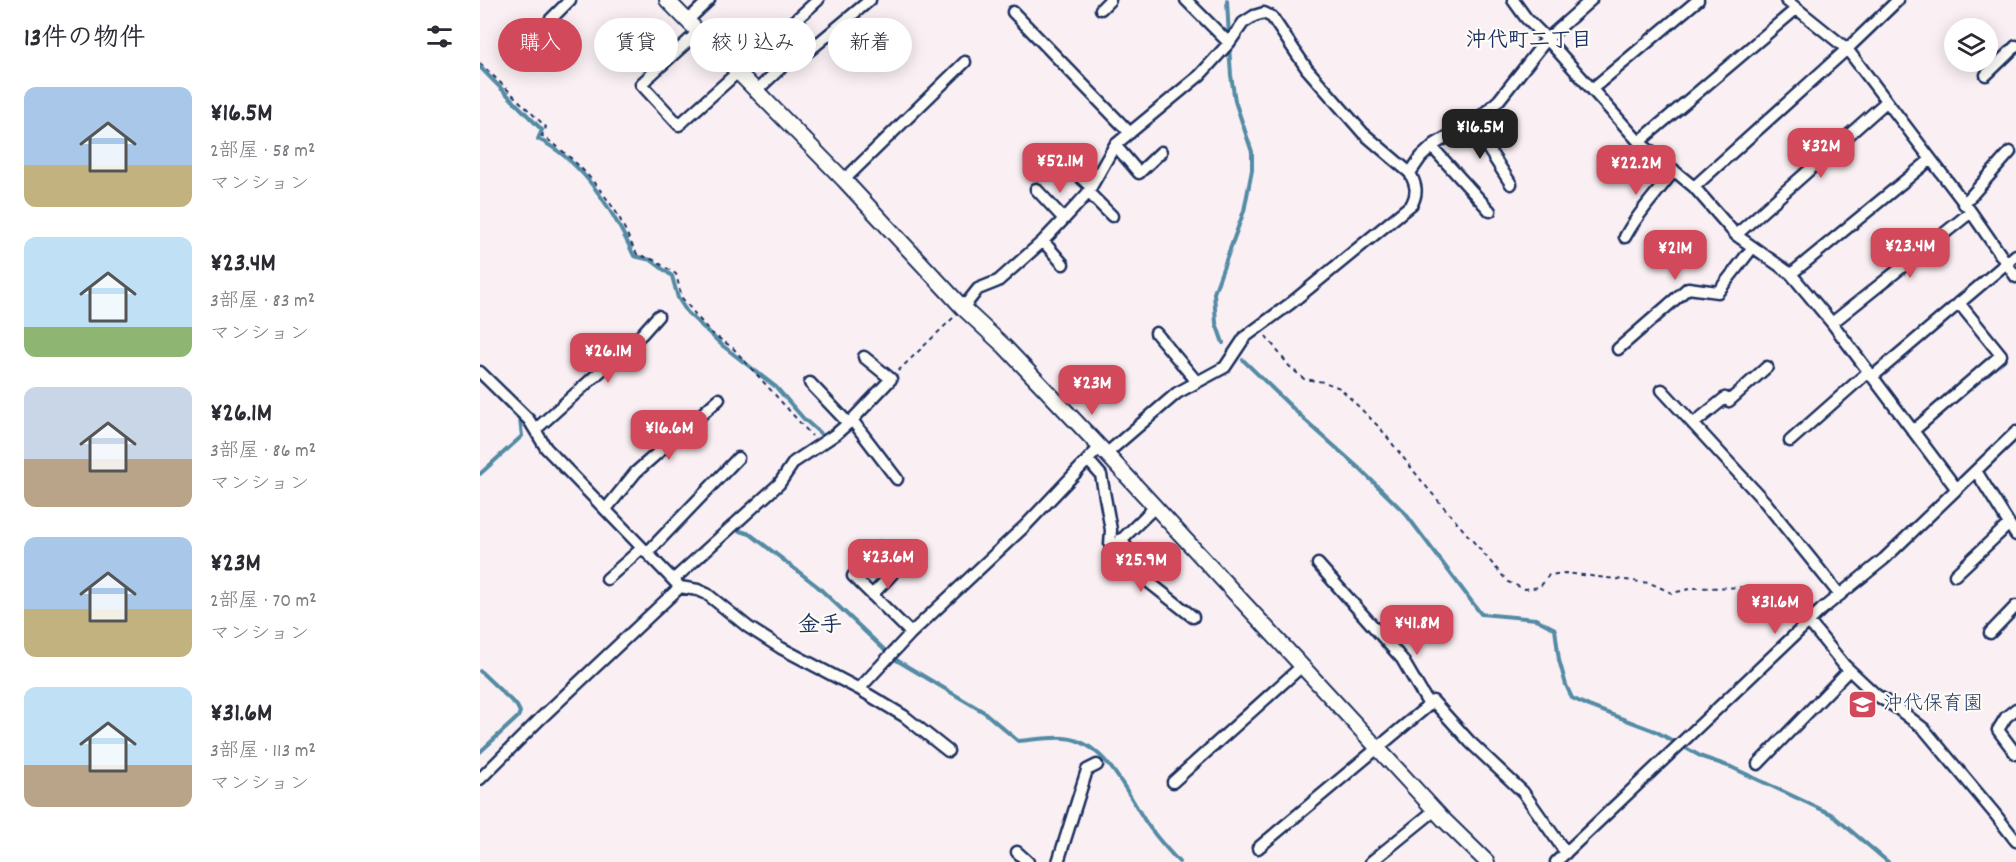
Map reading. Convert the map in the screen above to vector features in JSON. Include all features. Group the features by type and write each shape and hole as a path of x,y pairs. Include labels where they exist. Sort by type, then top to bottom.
{"street":[{"path":"552,18 570,0"},
{"path":"687,21 708,0"},
{"path":"798,18 818,0"},
{"path":"756,91 787,62 810,50 870,0"},
{"path":"1101,9 1110,0"},
{"path":"1186,0 1229,43"},
{"path":"1513,0 1526,18 1639,142 1694,187 1736,235 1791,274 1832,323 1956,488"},
{"path":"1410,173 1421,156 1499,100 1547,39 1591,0"},
{"path":"1592,88 1698,0"},
{"path":"1786,0 1847,49 2016,277"},
{"path":"1694,187 1898,0"},
{"path":"672,2 690,24"},
{"path":"1639,142 1796,9"},
{"path":"1013,12 1130,133"},
{"path":"859,689 911,633 1026,525 1088,460 1103,451 1177,393 1225,367 1245,337 1291,303 1412,204 1416,196 1415,183 1410,173 1362,133 1307,69 1272,17 1264,13 1243,23 1229,43 1200,75 1115,145 1090,189 1064,219 998,281 978,289 963,308"},
{"path":"690,39 641,84 679,125 738,72 844,180 963,308 1005,347 1486,862"},
{"path":"1986,75 2016,46"},
{"path":"844,180 965,62"},
{"path":"1736,235 1886,102"},
{"path":"1471,122 1511,183"},
{"path":"1115,145 1139,173 1161,152"},
{"path":"1432,147 1490,211"},
{"path":"1832,323 1967,208 2010,152"},
{"path":"1791,274 1930,160"},
{"path":"1063,161 1113,216"},
{"path":"1625,237 1634,220 1674,170"},
{"path":"1036,189 1064,219"},
{"path":"1042,241 1063,264"},
{"path":"1618,349 1688,288 1718,292 1753,247"},
{"path":"1790,441 2016,255"},
{"path":"1913,431 2001,355 1959,303"},
{"path":"535,430 642,334 658,316"},
{"path":"1156,333 1197,382"},
{"path":"480,779 779,484 794,462 836,434 891,379 864,357"},
{"path":"1694,424 1725,398 1729,401 1767,367"},
{"path":"480,372 529,420 546,448 677,584 707,594 748,627 781,648 859,689 904,716 948,751"},
{"path":"810,383 850,422 897,479"},
{"path":"1662,390 1765,502 1840,595"},
{"path":"606,509 636,472 719,399"},
{"path":"1556,862 1821,610 1884,559 2016,432"},
{"path":"607,579 644,551 738,458"},
{"path":"1088,460 1101,475 1111,530 1110,545 1114,546 1155,507"},
{"path":"1976,471 2016,535"},
{"path":"1955,575 2008,525"},
{"path":"1121,540 1150,583 1193,616"},
{"path":"880,547 853,576 911,633"},
{"path":"1318,564 1402,659 1429,705"},
{"path":"872,595 892,574"},
{"path":"1990,633 2016,606"},
{"path":"1809,622 1849,670 1876,695 1923,729 2016,841"},
{"path":"1173,782 1302,666"},
{"path":"1758,764 1849,670"},
{"path":"1257,848 1433,701 1470,742 1522,792 1566,853"},
{"path":"2016,709 2006,717 1998,730 2016,754"},
{"path":"1058,862 1088,770 1097,765"},
{"path":"1371,862 1435,810"},
{"path":"1017,852 1028,862"}],"path":[{"path":"480,63 546,127 542,136 562,149 595,185 617,214 636,254 654,260 676,274 682,298 710,332 733,348 819,444"},
{"path":"892,377 963,308"},
{"path":"1259,327 1289,366 1304,379 1324,382 1340,388 1380,428 1424,484 1508,582 1525,589 1540,587 1549,575 1564,573 1650,583 1672,593 1694,588 1765,587 1787,590 1821,610"}],"waterway":[{"path":"1227,0 1229,38"},
{"path":"1223,343 1216,323 1214,293 1244,211 1252,170 1252,152 1235,101 1229,46"},
{"path":"480,67 542,130 538,139 570,160 596,189 617,222 634,256 651,260 672,276 678,298 687,312 723,346 776,387 804,419 821,434 822,440"},
{"path":"1243,360 1405,513 1481,614 1536,619 1555,629 1559,660 1572,698 1655,731 1702,757 1731,767 1831,814 1888,862"},
{"path":"480,380 489,387"},
{"path":"480,474 522,436 520,420 496,395"},
{"path":"748,519 737,530 750,534 817,586 893,658 984,712 1018,741 1064,738 1090,747 1111,767 1150,828 1179,862"},
{"path":"480,671 517,706 520,712 518,717 480,752"}],"place":[{"name":"沖代保育園","path":"1862,705"}],"district":[{"name":"沖代町二丁目","path":"1529,42"},
{"name":"金手","path":"820,626"}]}
